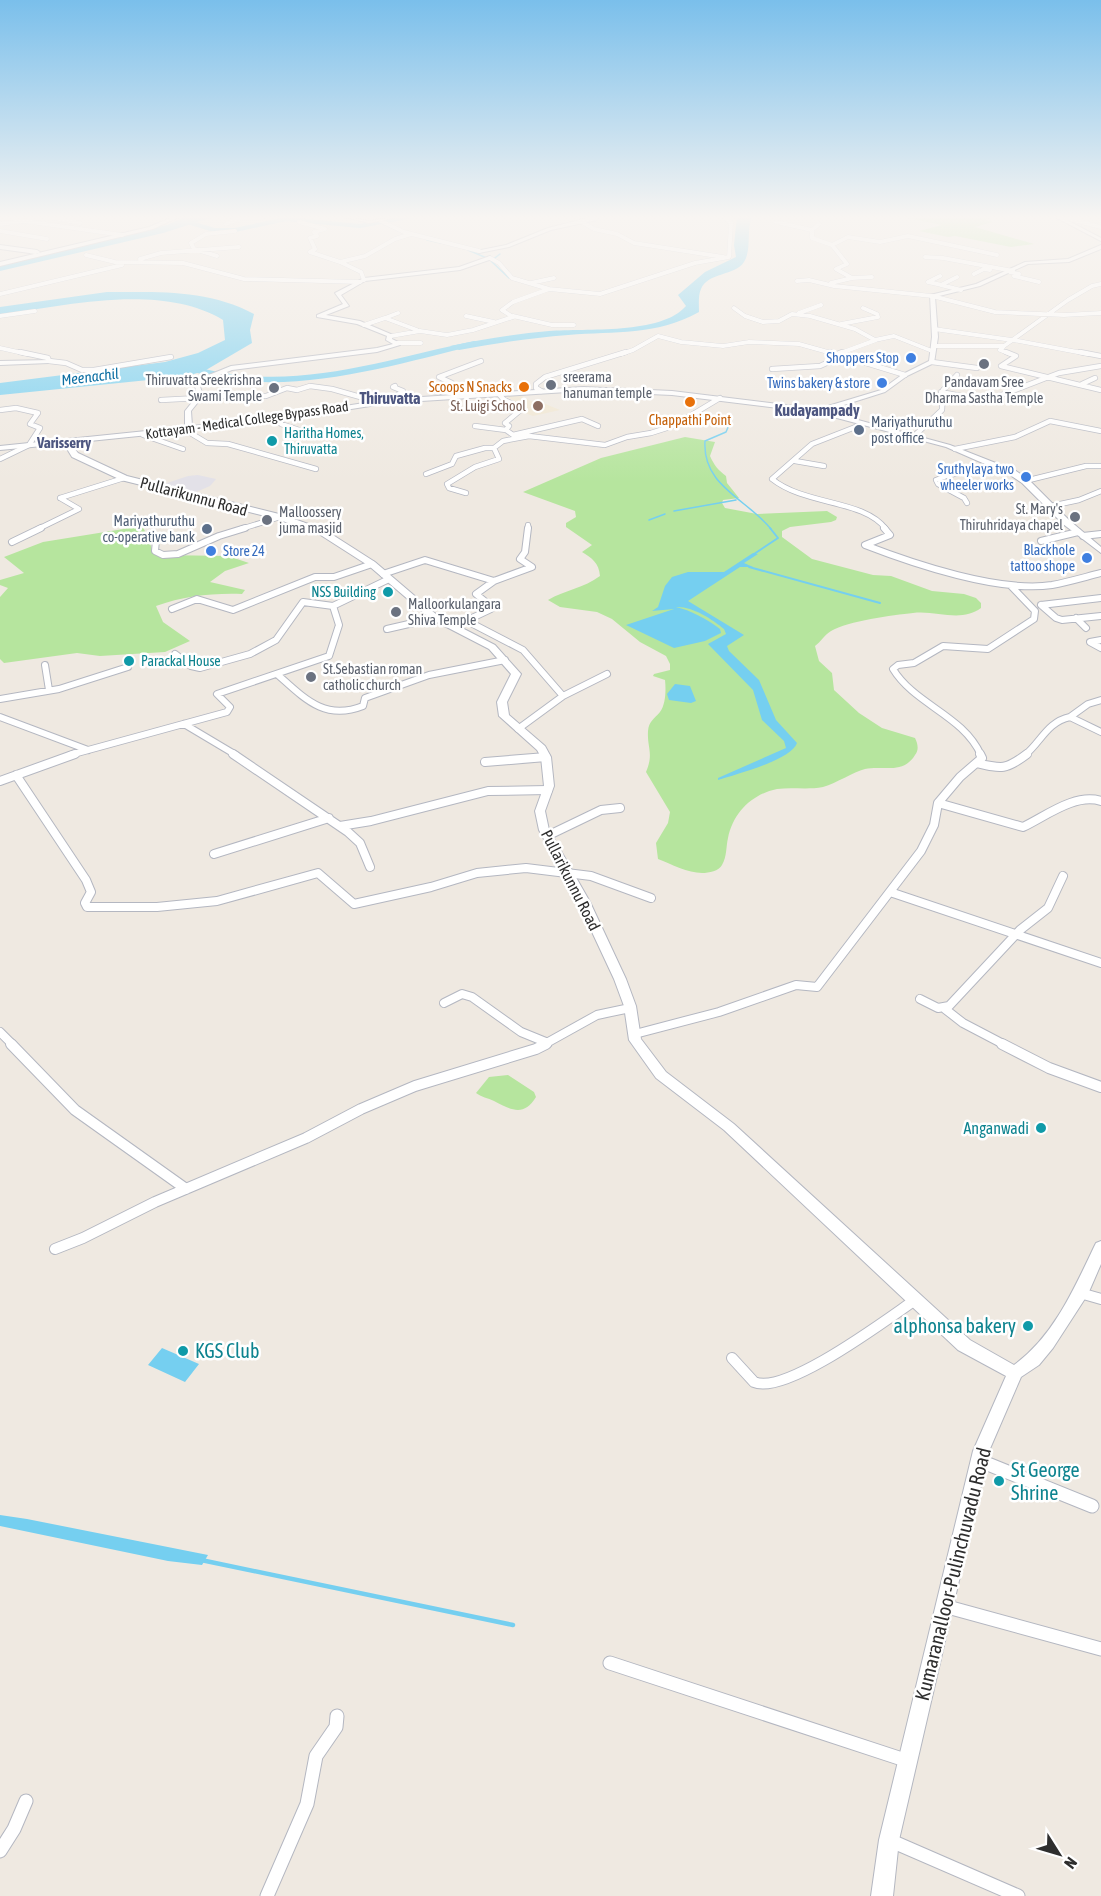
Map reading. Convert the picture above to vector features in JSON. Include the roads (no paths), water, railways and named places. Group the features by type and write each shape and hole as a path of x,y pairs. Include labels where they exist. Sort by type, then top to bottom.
{"main road":[{"path":"346,304 320,316 358,322 391,336 388,339 397,343"},
{"path":"818,411 883,391 905,375 932,362 933,304"},
{"path":"189,429 188,411 200,397 196,382 205,378 243,366 377,350 397,343"},
{"path":"0,363 49,361"},
{"name":"Kottayam - Medical College Bypass Road","path":"0,448 143,435 280,418 378,402 471,395 609,389 720,398 818,411 914,436 996,466 1025,481 1101,550"},
{"name":"Pullarikunnu Road","path":"66,442 75,455 124,478 280,517 322,532 372,564 435,618 492,647 505,660"},
{"path":"505,660 516,674 502,702 504,716 541,748 546,757"},
{"name":"Pullarikunnu Road","path":"546,757 549,786 540,811 547,836 604,943 630,1008 635,1040 645,1057 661,1075 729,1126 964,1345 1015,1373"},
{"name":"Kumaranalloor-Pulinchuvadu Road","path":"882,1896 888,1840 909,1761 978,1460 1015,1373 1033,1360 1047,1344 1080,1293 1101,1247"}],"street":[{"path":"510,304 502,310 513,316 552,326 574,325"},
{"path":"963,304 990,312 1048,314 1101,312"},
{"path":"1063,304 1004,346 1000,350 1016,356 1001,366 1101,390"},
{"path":"799,314 821,305"},
{"path":"734,308 745,316 763,322 779,321 792,314 799,314 840,324 877,340"},
{"path":"840,324 878,317 878,314 863,308"},
{"path":"0,316 35,311"},
{"path":"364,325 398,313"},
{"path":"466,316 494,322"},
{"path":"385,318 418,331 447,335 513,316"},
{"path":"934,329 1101,356"},
{"path":"391,336 418,331"},
{"path":"541,391 536,388 536,384 545,377 633,350 658,336 681,342 723,346 749,342 773,345 795,344 875,364 875,366 905,375"},
{"path":"772,369 820,366 877,340 894,336 933,348 1004,346"},
{"path":"397,343 421,343"},
{"path":"0,348 48,358 49,361 66,363 82,370 171,357"},
{"path":"471,395 433,391 452,383 439,377 481,361"},
{"path":"932,362 977,368"},
{"path":"941,392 986,401 1051,377 1101,366"},
{"path":"914,436 942,410 941,392 948,381 957,375"},
{"path":"1082,384 1095,378"},
{"path":"161,400 266,396 287,388 297,390 310,386 332,388 378,402"},
{"path":"389,401 403,392 393,387 395,386"},
{"path":"498,394 504,400 523,408 505,423 509,426 506,430"},
{"path":"476,426 506,430 514,436 544,437 602,446 623,438 657,432 679,424 720,398"},
{"path":"0,410 16,408 38,413 30,423 40,429 29,445 0,459"},
{"path":"280,418 281,424 305,432"},
{"path":"494,448 495,444 514,436 582,419 598,426"},
{"path":"955,450 1015,437 1053,420 1101,431"},
{"path":"863,423 812,444 772,479 773,481 785,490 858,511 879,522 890,536 865,544 867,547 908,562 1011,586 1051,585 1101,573"},
{"path":"189,429 192,434 207,443 228,444 316,469"},
{"path":"143,435 183,449"},
{"path":"426,474 452,464 456,456 485,448 494,448"},
{"path":"466,493 449,488 447,484 475,466 499,459 494,448"},
{"path":"795,461 824,466"},
{"path":"967,503 964,498 938,484 936,480 949,475 996,466"},
{"path":"1025,481 1086,466 1101,466"},
{"path":"12,543 79,509 60,498 124,478"},
{"path":"1050,506 1070,503 1101,491"},
{"path":"156,540 155,550 163,555 178,554 219,536 280,517"},
{"path":"528,525 525,552 520,559 532,567 494,581 476,594 492,607 472,618 471,623 523,650 563,696"},
{"path":"1041,541 1081,534 1101,534"},
{"path":"175,654 191,666 200,668 250,654 276,640 303,602 333,606 386,576 425,560 494,581"},
{"path":"172,609 197,599 233,610 315,577 334,577 372,564"},
{"path":"635,1034 719,1012 796,985 817,987 921,851 934,825 938,803 982,758 968,735 906,686 893,669 898,665 914,663 944,646 988,649 1034,619 1035,610 1011,586"},
{"path":"1101,598 1041,605 1056,618 1101,616"},
{"path":"0,780 59,758 227,712 230,707 217,694 330,656 339,633 340,617 333,606"},
{"path":"387,629 435,618"},
{"path":"1076,618 1086,628"},
{"path":"1101,640 1090,642 1101,648"},
{"path":"278,675 302,696 329,713 339,714 363,706 366,703 365,698 370,695 392,690 429,675 505,660"},
{"path":"45,665 49,690"},
{"path":"0,699 88,681 128,667"},
{"path":"519,729 563,696 607,674"},
{"path":"977,763 1001,770 1014,764 1037,745 1039,737 1060,719 1070,717 1088,704 1101,700"},
{"path":"0,717 88,750"},
{"path":"1070,717 1101,732"},
{"path":"184,724 259,769 340,826 360,843 370,867"},
{"path":"485,762 546,757"},
{"path":"16,775 86,880 91,892 85,903 87,907 157,907 217,901 318,873 354,904 484,872 537,869 567,872 633,889 651,898"},
{"path":"340,826 371,821 488,791 548,790"},
{"path":"938,803 1023,827 1078,800 1091,798 1101,801"},
{"path":"547,836 601,810 621,808"},
{"path":"214,854 258,840 284,836 329,818"},
{"path":"945,1009 1016,935 1048,908 1063,876"},
{"path":"890,892 1101,963"},
{"path":"444,1003 462,994 472,997 521,1032 548,1043"},
{"path":"920,999 939,1009 945,1009 963,1023 1049,1068 1101,1087"},
{"path":"55,1249 267,1155 361,1108 451,1073 509,1059 548,1043 558,1035 597,1015 630,1008"},
{"path":"0,1032 75,1110 186,1189"},
{"path":"1080,1293 1101,1299"},
{"path":"732,1358 747,1376 759,1384 774,1385 813,1367 915,1300"},
{"path":"978,1460 1092,1506"},
{"path":"944,1606 1101,1648"},
{"path":"610,1663 909,1761"},
{"path":"267,1896 307,1804 316,1756 336,1727 337,1716"},
{"path":"0,1851 14,1829 26,1802"},
{"path":"888,1840 1018,1896"}],"water":[{"path":"18,304 66,304 0,315 0,307"},
{"name":"Meenachil","path":"182,304 232,304 254,314 250,330 252,343 206,370 188,376 0,395 0,383 165,362 198,353 225,340 223,320 199,309"},
{"path":"685,304 699,304 699,312 683,320 651,329 540,338 459,350 450,346 537,332 641,326 659,322 686,306"},
{"path":"753,553 758,554 744,563 753,567 740,567 688,601 744,635 727,646 729,651 759,680 776,720 797,743 793,749 774,761 718,780 718,778 786,748 784,741 762,720 753,690 708,644 726,634 724,629 695,611 676,607 704,618 720,629 721,633 705,641 674,648 626,625 674,609 652,611 658,607 665,586 672,577 688,572 724,572"},
{"path":"675,684 690,686 696,701 691,703 669,700 667,694"},
{"path":"162,1348 199,1364 185,1382 148,1365"},
{"path":"0,1515 208,1555 202,1565 168,1561 0,1526"}],"waterway":[{"path":"180,366 217,375 254,379 291,378 364,368 474,343"},
{"path":"729,425 726,432 705,441 706,456 711,470 728,491 771,529"},
{"path":"674,511 736,500"},
{"path":"649,520 665,514"},
{"path":"754,554 778,538 770,528"},
{"path":"749,567 880,603"},
{"path":"201,1560 513,1625"}],"place":[{"name":"Shoppers Stop","path":"911,358"},
{"name":"Pandavam Sree Dharma Sastha Temple","path":"984,364"},
{"name":"Twins bakery & store","path":"882,383"},
{"name":"sreerama hanuman temple","path":"551,385"},
{"name":"Scoops N Snacks","path":"524,387"},
{"name":"Thiruvatta Sreekrishna Swami Temple","path":"274,388"},
{"name":"Chappathi Point","path":"690,402"},
{"name":"St. Luigi School","path":"538,406"},
{"name":"Mariyathuruthu post office","path":"859,430"},
{"name":"Haritha Homes, Thiruvatta","path":"272,441"},
{"name":"Sruthylaya two wheeler works","path":"1026,477"},
{"name":"St. Mary's Thiruhridaya chapel","path":"1075,517"},
{"name":"Malloossery juma masjid","path":"267,520"},
{"name":"Mariyathuruthu co-operative bank","path":"207,529"},
{"name":"Store 24","path":"211,551"},
{"name":"Blackhole tattoo shope","path":"1087,558"},
{"name":"NSS Building","path":"388,592"},
{"name":"Malloorkulangara Shiva Temple","path":"396,612"},
{"name":"Parackal House","path":"129,661"},
{"name":"St.Sebastian roman catholic church","path":"311,677"},
{"name":"Anganwadi","path":"1041,1128"},
{"name":"alphonsa bakery","path":"1028,1326"},
{"name":"KGS Club","path":"183,1351"},
{"name":"St George Shrine","path":"999,1481"}],"district":[{"name":"Thiruvatta","path":"390,398"},
{"name":"Kudayampady","path":"817,410"},
{"name":"Varisserry","path":"64,443"}]}
